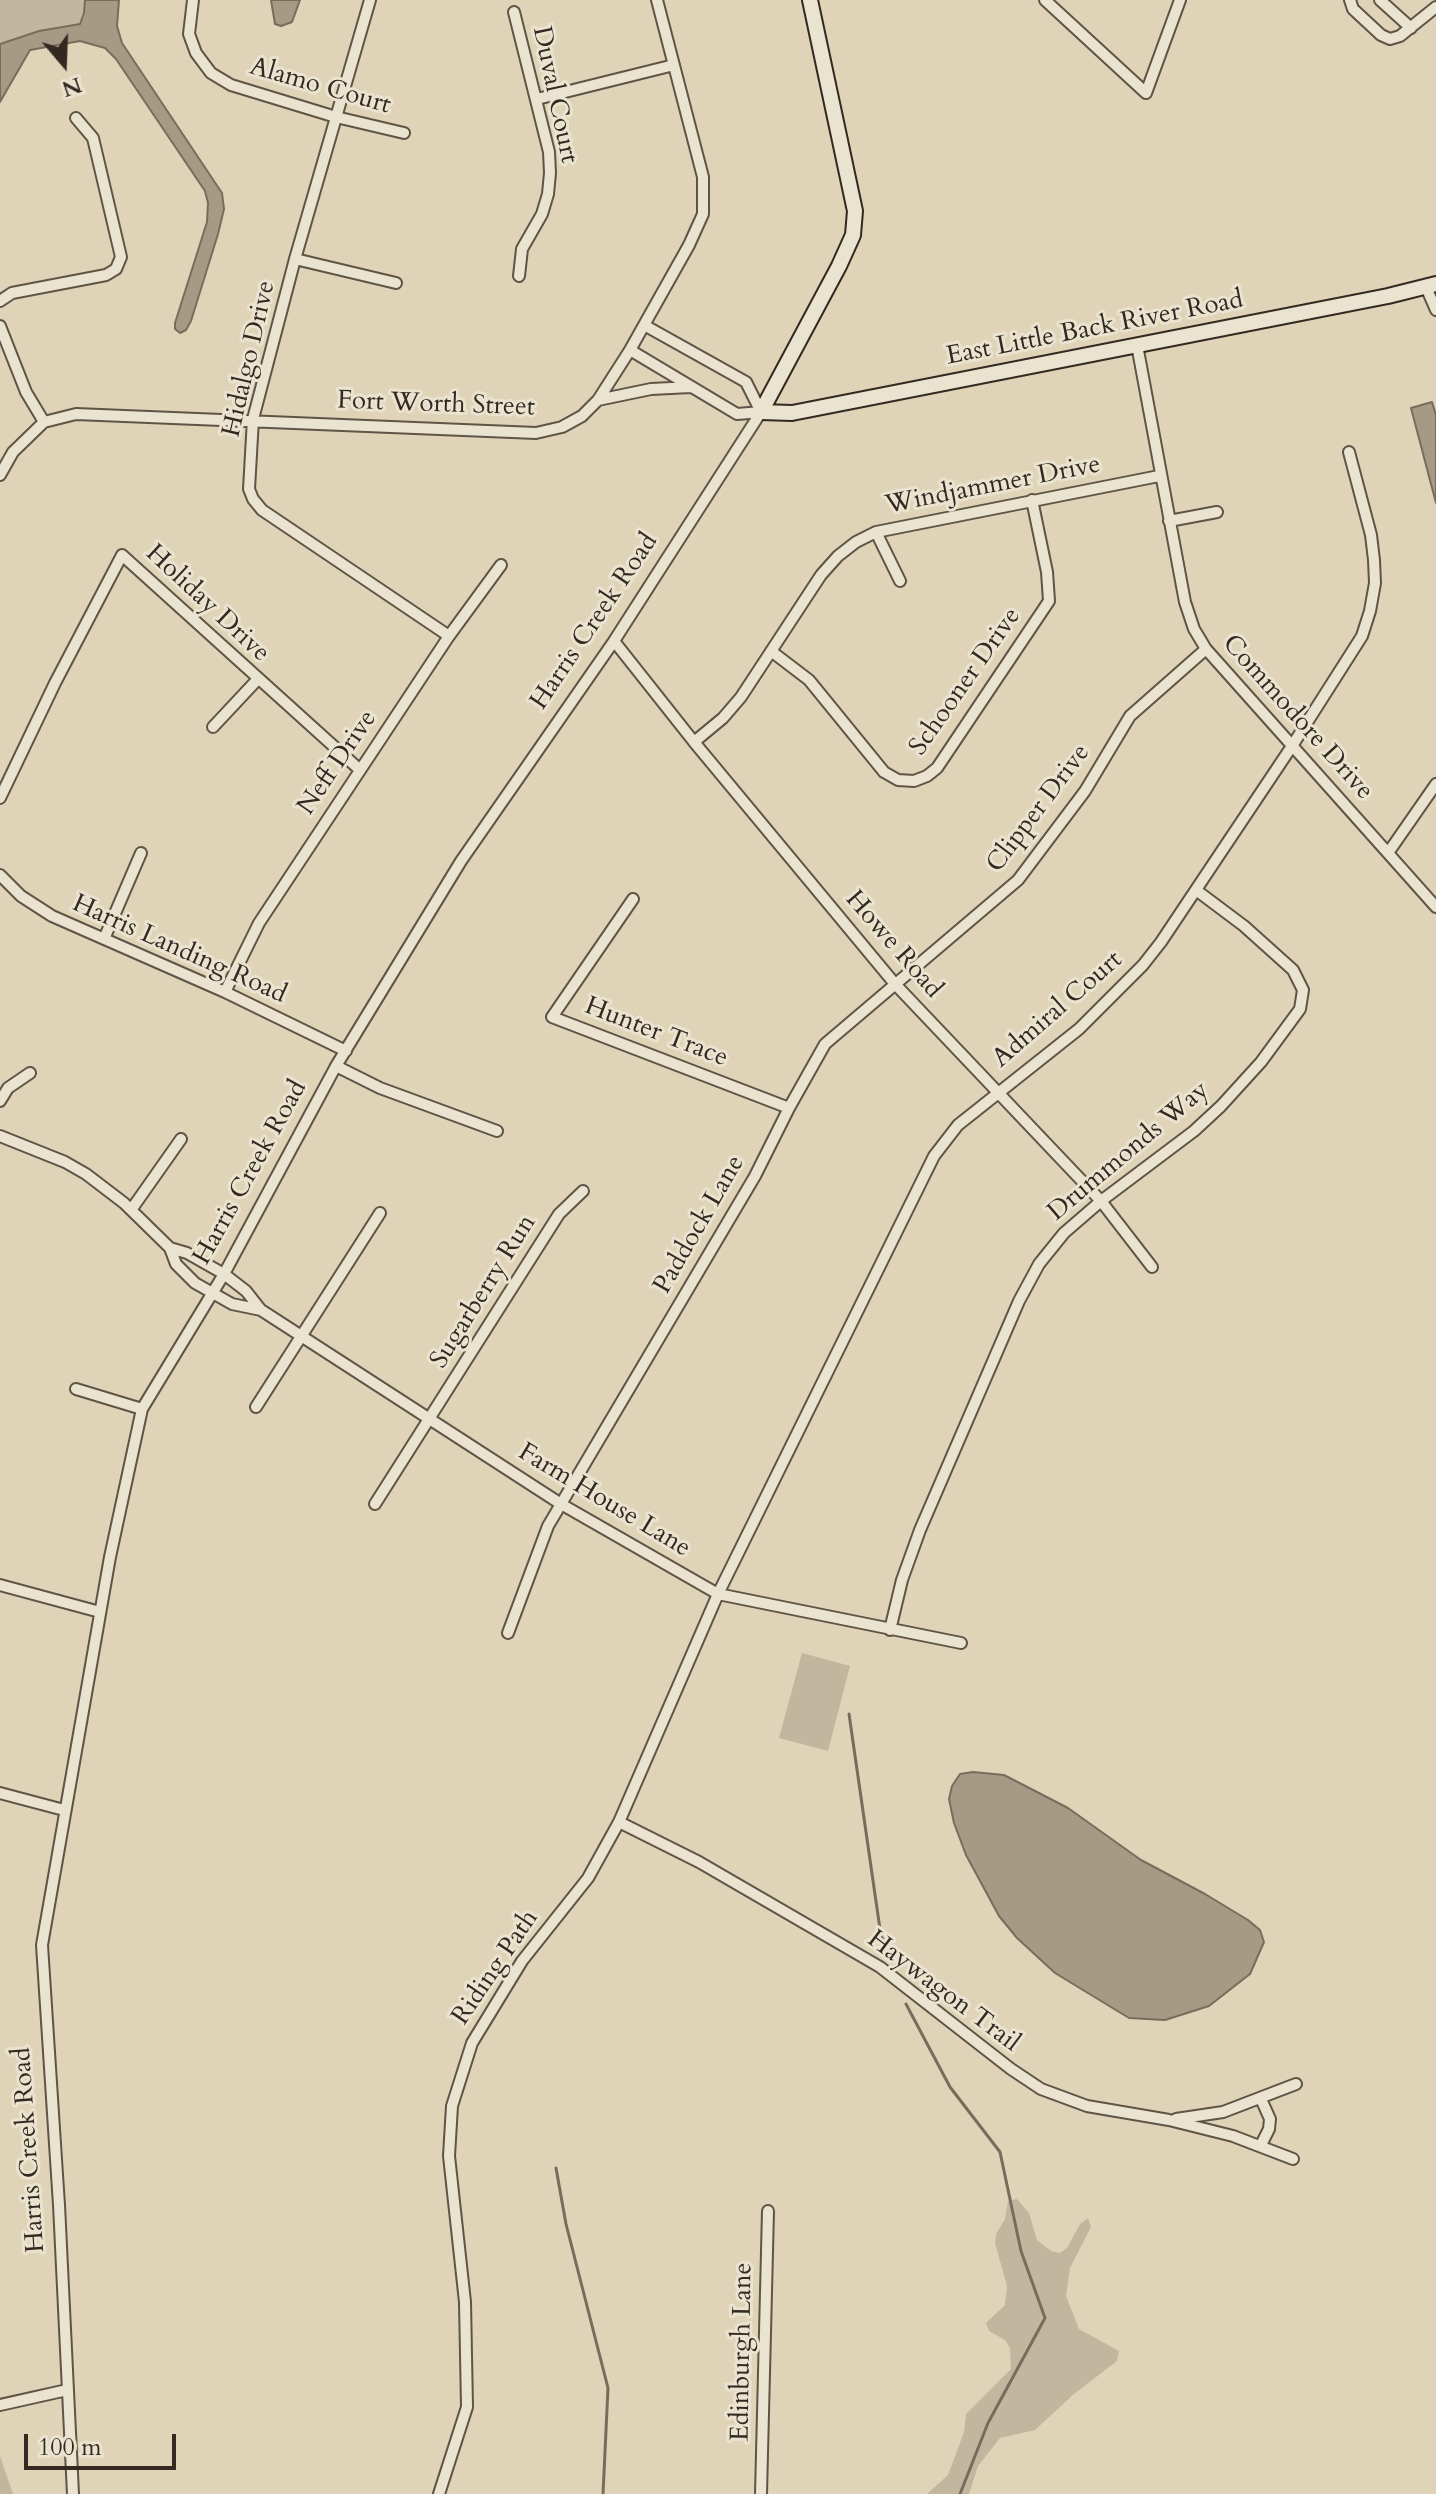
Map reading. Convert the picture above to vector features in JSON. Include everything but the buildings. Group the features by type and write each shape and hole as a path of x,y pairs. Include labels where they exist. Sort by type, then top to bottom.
{"street":[{"name":"Alamo Court","path":"193,0 189,34 196,53 211,73 231,85 336,117 404,133"},
{"name":"Hidalgo Drive","path":"370,0 295,259 253,419 249,489 262,510 449,636"},
{"name":"Fort Worth Street","path":"44,422 76,414 536,433 562,427 582,416 598,400 630,350 703,214 703,177 657,0"},
{"name":"Harris Creek Road","path":"73,2494 42,1945 100,1612 142,1409 224,1274 336,1066 461,861 614,641 761,412 839,266 853,235 855,211 810,0"},
{"path":"1045,0 1146,93 1180,0"},
{"path":"1350,0 1353,9 1385,37 1395,38 1436,7"},
{"path":"1380,0 1411,28"},
{"name":"Duval Court","path":"514,12 549,152 548,194 542,214 522,249 519,276"},
{"path":"537,99 674,65"},
{"path":"0,301 12,293 106,275 116,269 121,257 93,138 76,118"},
{"path":"295,259 396,283"},
{"path":"1431,286 1436,310"},
{"name":"East Little Back River Road","path":"630,350 737,414 792,413 1431,286"},
{"path":"644,325 746,382 761,412"},
{"path":"0,326 26,392 44,422 13,452 0,475"},
{"name":"Commodore Drive","path":"1137,345 1159,476 1185,602 1194,629 1206,649 1436,907"},
{"path":"598,400 651,389 693,387"},
{"name":"Admiral Court","path":"718,1594 934,1156 958,1125 1079,1029 1125,986 1161,942 1362,636 1375,583 1371,535 1349,452"},
{"name":"Windjammer Drive","path":"694,742 723,718 741,697 821,575 838,556 876,532 1159,476"},
{"name":"Schooner Drive","path":"771,651 809,680 884,772 898,780 914,781 927,776 937,768 1049,601 1047,572 1032,500"},
{"path":"1169,521 1217,512"},
{"path":"876,532 900,581"},
{"name":"Holiday Drive","path":"0,798 55,683 122,555 360,770"},
{"name":"Neff Drive","path":"225,992 259,923 449,636 501,565"},
{"name":"Howe Road","path":"614,641 895,984 1101,1201 1152,1267"},
{"name":"Clipper Drive","path":"895,984 1018,880 1085,791 1130,716 1206,649"},
{"path":"213,727 257,680"},
{"path":"1388,853 1436,784"},
{"path":"104,939 141,853"},
{"name":"Harris Landing Road","path":"1,877 34,906 225,992 346,1051"},
{"name":"Drummonds Way","path":"890,1630 902,1580 920,1530 1019,1301 1039,1264 1064,1233 1194,1131 1221,1106 1295,1018 1303,1000 1301,984 1287,964 1196,890"},
{"name":"Hunter Trace","path":"633,899 552,1017 789,1108"},
{"name":"Paddock Lane","path":"508,1633 548,1526 755,1176 825,1044 895,984"},
{"path":"336,1066 380,1088 497,1131"},
{"path":"0,1101 8,1088 30,1073"},
{"path":"0,1136 65,1162 107,1189 170,1248"},
{"path":"131,1210 181,1139"},
{"name":"Sugarberry Run","path":"375,1504 559,1214 583,1191"},
{"path":"256,1407 380,1213"},
{"name":"Farm House Lane","path":"170,1248 187,1253 224,1274 246,1291 261,1310 561,1504 718,1594 961,1643"},
{"name":"Farm House Lane","path":"170,1248 176,1264 195,1283 232,1304 261,1310"},
{"path":"76,1389 142,1409"},
{"path":"0,1585 100,1612"},
{"name":"Riding Path","path":"439,2494 467,2407 465,2302 449,2156 452,2106 472,2043 522,1961 588,1878 619,1822 718,1594"},
{"path":"0,1793 64,1810"},
{"name":"Haywagon Trail","path":"619,1822 699,1862 880,1967 1041,2089 1071,2102 1169,2120 1261,2145 1293,2159"},
{"name":"Haywagon Trail","path":"1169,2120 1223,2112 1296,2084"},
{"path":"1261,2099 1270,2119 1261,2145"},
{"name":"Edinburgh Lane","path":"761,2494 768,2211"},
{"path":"0,2405 67,2390"}],"shaded area":[{"path":"0,0 107,0 80,24 39,31 0,63"},
{"path":"85,0 119,0 117,26 122,43 222,193 224,209 218,234 191,321 180,333 175,329 175,323 207,222 208,203 205,191 116,59 105,48 80,41 30,50 0,102 0,44 39,31 80,24"},
{"path":"271,0 300,0 292,22 281,26 275,24"},
{"path":"1432,402 1436,415 1436,503 1411,408"},
{"path":"802,1653 850,1666 828,1751 779,1738"},
{"path":"960,1774 1004,1775 1068,1808 1141,1860 1248,1920 1260,1930 1264,1942 1250,1974 1209,2006 1165,2020 1129,2018 1055,1973 1017,1938 999,1916 966,1855 949,1799 952,1786"},
{"path":"1017,2199 1029,2213 1037,2240 1051,2251 1060,2253 1067,2248 1080,2224 1088,2218 1091,2227 1070,2268 1066,2296 1079,2329 1119,2351 1117,2361 1074,2394 1035,2430 1000,2438 978,2466 969,2494 927,2494 948,2475 964,2432 966,2414 1011,2369 1010,2348 1005,2340 989,2331 986,2323 1005,2305 1007,2286 995,2243 996,2234 1005,2219 1008,2201"},
{"path":"0,2456 13,2494 0,2494"}],"waterway":[{"path":"849,1714 881,1936 887,1946 900,1956"},
{"path":"906,2004 950,2087 1000,2152 1021,2251 1045,2318 988,2423 960,2494"},
{"path":"556,2168 566,2224 608,2388 603,2494"}]}
